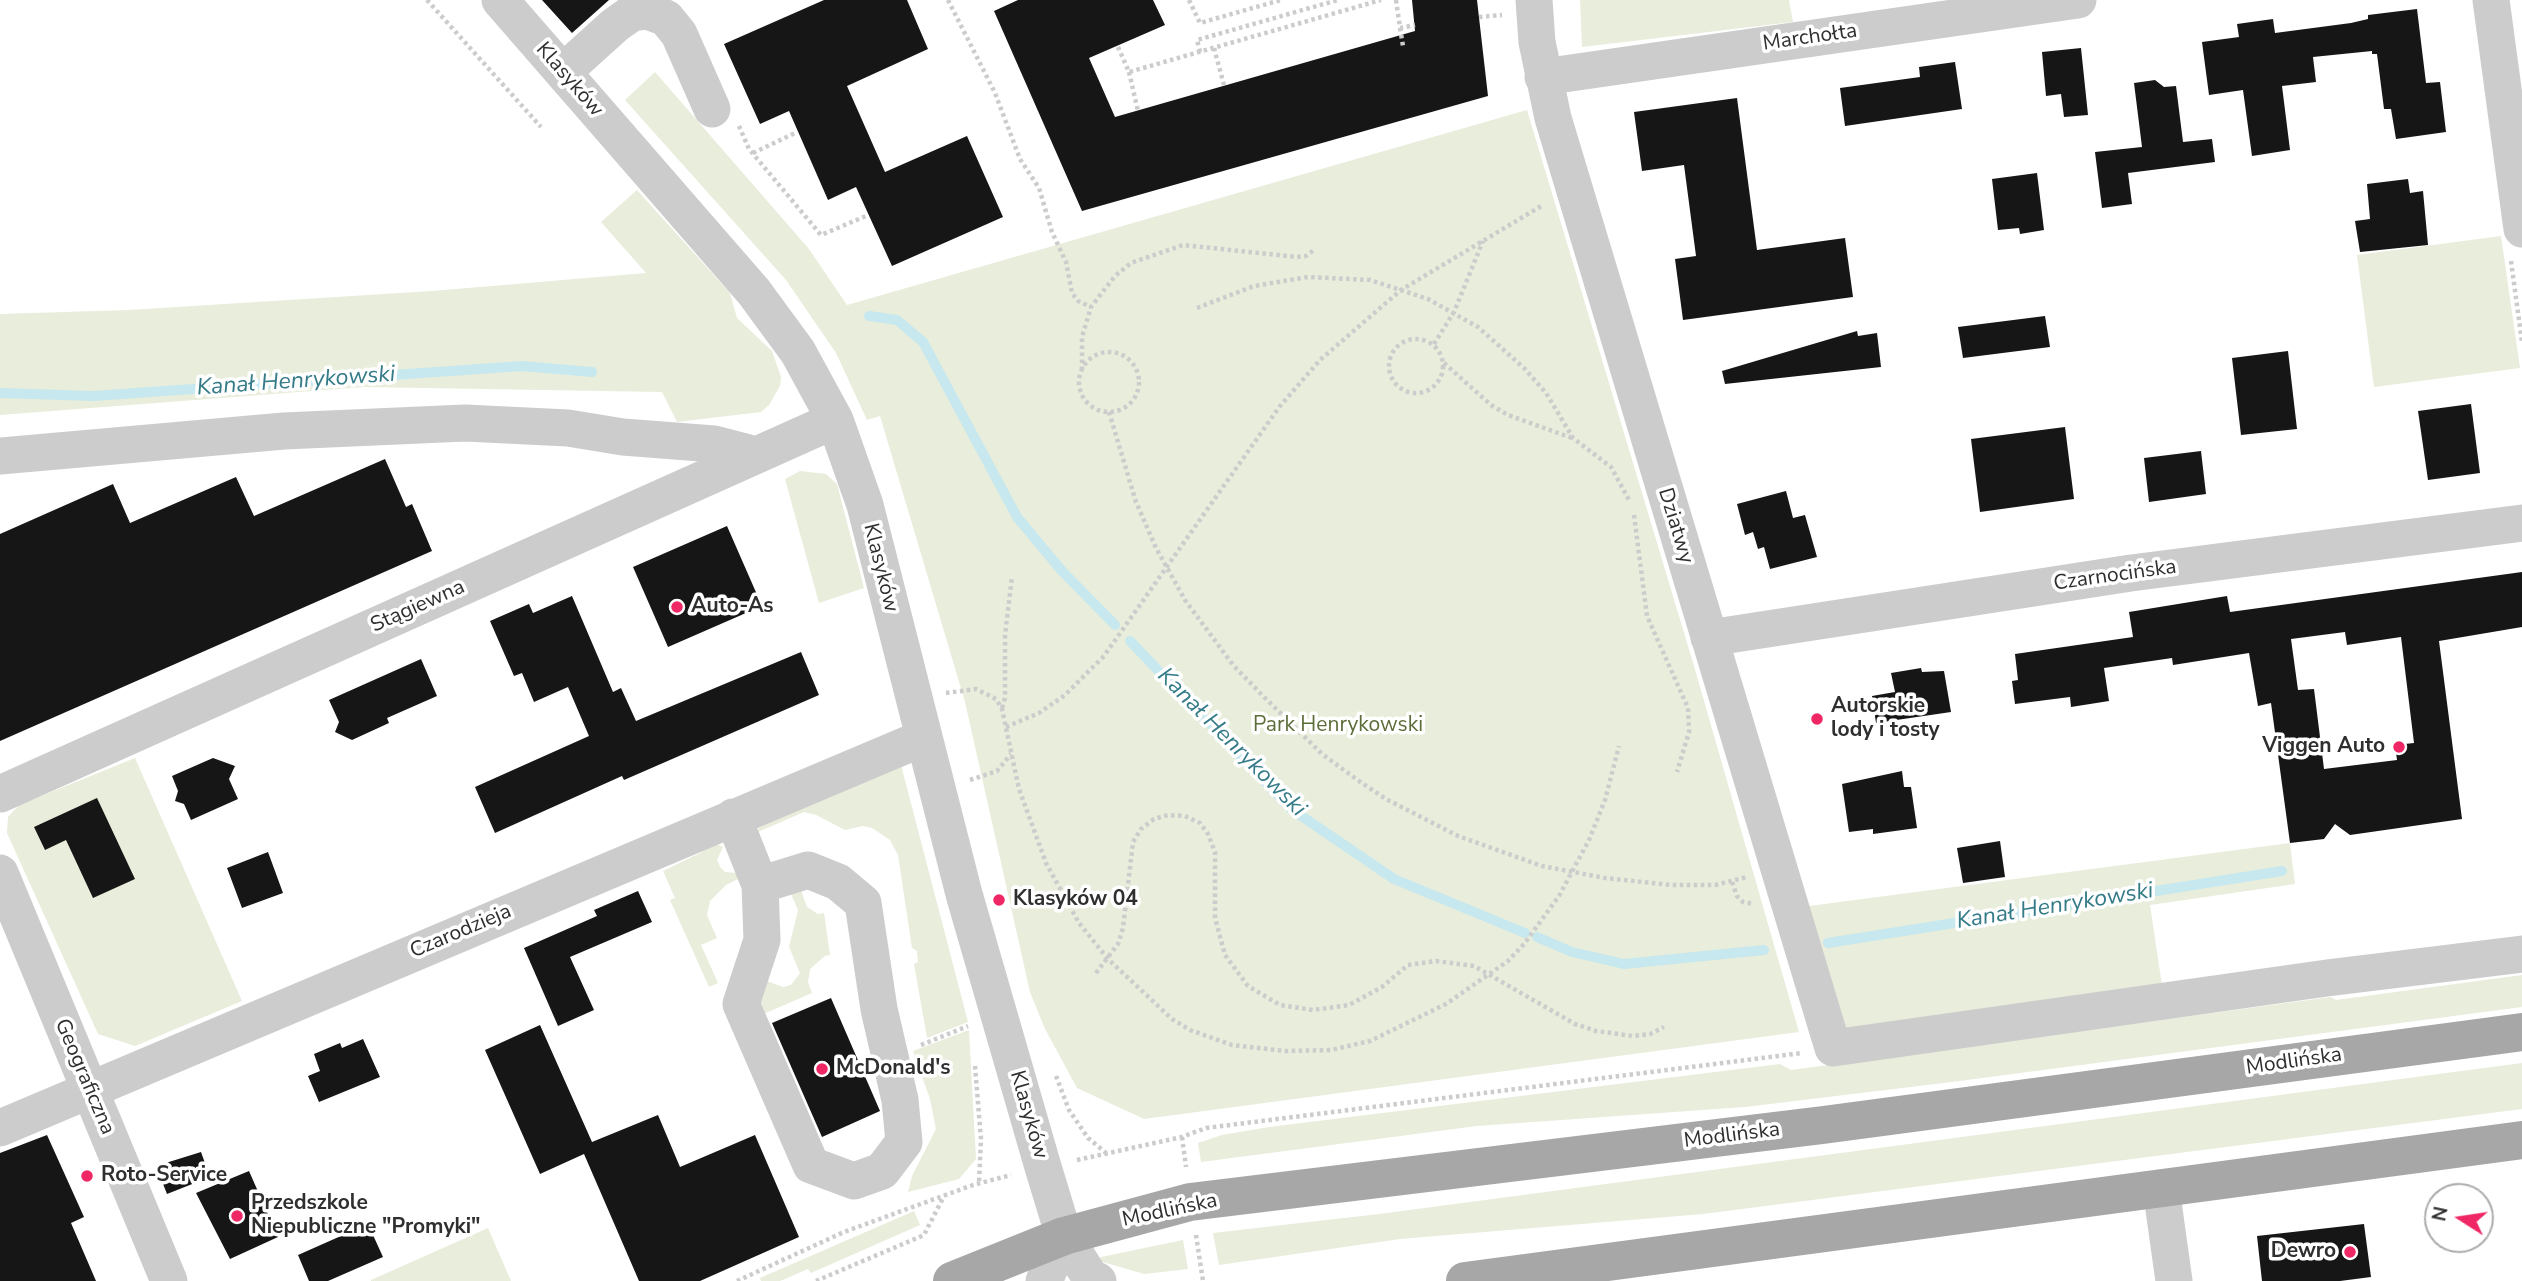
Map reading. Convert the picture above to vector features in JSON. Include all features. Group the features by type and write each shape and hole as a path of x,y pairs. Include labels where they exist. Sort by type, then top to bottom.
{"main road":[{"name":"Modlińska","path":"952,1281 1064,1236 1190,1202 1823,1125 2522,1032"},
{"path":"1465,1281 1530,1277 2522,1140"}],"street":[{"name":"Klasyków","path":"500,0 754,292 798,352 835,420 865,505 964,894 1064,1236 1090,1277 1098,1281"},
{"name":"Marchołta","path":"1543,77 2078,0"},
{"path":"2491,0 2522,229"},
{"name":"Dziatwy","path":"1524,7 1709,638 1833,1048"},
{"path":"563,72 615,25 632,13 647,11 666,18 679,34 723,111"},
{"name":"Stągiewna","path":"0,794 835,420"},
{"path":"0,456 284,431 465,423 568,428 623,437 714,444 756,456"},
{"name":"Czarnocińska","path":"1709,638 2131,573 2522,523"},
{"name":"Czarodzieja","path":"0,1128 923,738"},
{"path":"733,817 760,885 762,940 741,1004 811,1165 854,1181 882,1171 904,1142 900,1100 879,1009 863,903 838,882 808,870 760,885"},
{"name":"Geograficzna","path":"0,873 169,1281"},
{"path":"1833,1048 2327,978 2522,954"},
{"path":"2161,1188 2174,1281"},
{"path":"1044,1281 1064,1236"}],"path":[{"path":"427,0 541,127"},
{"path":"948,0 995,93 1020,159 1039,188 1052,232 1066,262 1072,293 1079,301 1091,307"},
{"path":"1189,0 1199,23 1281,0"},
{"path":"1200,52 1197,40 1338,0"},
{"path":"1129,72 1381,0"},
{"path":"1396,0 1403,46"},
{"path":"1479,17 1524,7"},
{"path":"1400,28 1415,25"},
{"path":"1118,47 1129,72 1138,111"},
{"path":"1214,48 1224,85"},
{"path":"723,111 753,153 821,235 866,216"},
{"path":"753,153 795,133"},
{"path":"1006,727 1039,713 1086,678 1280,406 1320,360 1401,290 1546,203"},
{"path":"1434,344 1454,312 1483,240"},
{"path":"1082,370 1100,354 1123,356 1133,363 1138,373 1136,396 1120,410 1109,412 1088,404 1082,394 1082,370 1082,337 1091,307 1115,276 1131,263 1170,247 1198,246 1297,257 1306,256 1314,250"},
{"path":"1197,309 1254,286 1295,278 1335,277 1370,281 1401,290 1454,312 1478,327 1524,368 1546,393 1573,438"},
{"path":"1444,363 1438,383 1420,394 1399,388 1392,379 1390,357 1403,341 1424,339 1434,344 1444,363 1499,410 1528,424 1573,438 1611,467 1632,506 1647,616 1688,708 1689,732 1677,772"},
{"path":"1109,412 1132,489 1167,568 1185,600 1233,665 1322,754 1386,799 1458,836 1511,857 1572,872 1671,886 1741,879"},
{"path":"1002,709 1005,698 1005,635 1012,577"},
{"path":"935,696 961,689 976,689 996,699 1002,709 1030,826 1046,863 1079,923 1108,959 1172,1019 1190,1030 1232,1045 1285,1051 1331,1050 1370,1041 1446,1004 1493,975 1524,944 1572,872 1605,800 1619,746"},
{"path":"988,775 997,771 1012,753"},
{"path":"1096,973 1108,959 1123,929 1133,842 1141,829 1154,819 1168,815 1185,816 1200,823 1215,852 1215,918 1225,955 1248,986 1280,1004 1312,1010 1349,1005 1382,987 1408,965 1421,961 1457,962 1493,975 1575,1024 1596,1031 1633,1036 1650,1034 1664,1027"},
{"path":"1732,882 1737,897 1744,902 1759,903"},
{"path":"891,1060 972,1025"},
{"path":"737,1281 844,1232 944,1195 1043,1167 1182,1137 1206,1128 1833,1048"},
{"path":"816,1281 924,1235 944,1195"},
{"path":"750,1275 752,1281"}],"green space":[{"path":"1580,0 1789,0 1793,22 1582,47"},
{"name":"Park Henrykowski","path":"655,72 809,249 847,305 1527,110 1694,666 1799,1032 1144,1119 1077,1088 1045,1029 1030,992 965,702 880,416 867,420 836,353 786,280 625,100"},
{"path":"637,190 730,293 737,318 772,351 781,377 780,386 769,405 761,412 677,422 662,392 364,387 0,415 0,314 129,310 432,291 646,273 601,222"},
{"path":"2501,236 2520,368 2374,387 2357,255"},
{"path":"800,471 826,474 837,484 864,588 819,603 785,479"},
{"path":"135,758 242,1001 135,1046 98,1034 7,833 8,817 19,805"},
{"path":"900,761 968,1022 927,1038 914,964 918,962 917,951 912,948 898,855 890,840 872,828 863,826 845,830 804,812 758,832 759,826"},
{"path":"2290,843 2295,884 2150,905 2163,992 1846,1034 1809,906"},
{"path":"716,844 723,847 717,860 720,867 725,872 737,873 740,878 726,885 710,901 707,915 717,938 701,945 718,983 709,987 670,900 675,898 663,871 702,852 703,846"},
{"path":"801,890 807,907 818,914 824,913 830,955 810,969 808,982 812,993 759,1016 758,995 764,980 783,987 791,985 800,973 789,947 798,910 791,894"},
{"path":"2522,975 2522,1007 1952,1082 1745,1107 1477,1126 1201,1162 1198,1143 1222,1135 1269,1127 1780,1064 1791,1070 2331,997 2336,1000"},
{"path":"969,1030 976,1159 959,1179 908,1192 912,1176 936,1129 930,1099 913,1051"},
{"path":"2522,1063 2522,1109 1703,1214 1400,1239 1219,1265 1213,1233 1379,1214"},
{"path":"914,1211 920,1225 811,1273 808,1269 780,1281 761,1281 760,1278"},
{"path":"488,1228 511,1281 371,1281 371,1280"},
{"path":"1183,1240 1188,1269 1144,1274 1099,1261 1101,1257"}],"building":[{"path":"542,0 609,0 572,33"},
{"path":"824,0 907,0 928,49 847,86 885,172 967,136 1003,217 892,266 856,187 828,200 789,111 760,124 724,44"},
{"path":"1018,0 1153,0 1165,25 1089,58 1115,117 1415,31 1412,0 1477,0 1488,96 1082,211 994,11"},
{"path":"2417,9 2426,83 2440,82 2446,132 2396,139 2391,109 2384,109 2377,54 2372,54 2372,51 2313,57 2316,82 2282,86 2290,150 2252,156 2243,90 2209,95 2202,42 2239,37 2237,24 2273,19 2275,33 2351,23 2368,19 2368,15"},
{"path":"2081,48 2088,115 2064,117 2061,94 2046,96 2042,52"},
{"path":"1955,62 1962,109 1845,126 1840,88 1920,77 1919,67"},
{"path":"2155,80 2164,87 2176,86 2183,142 2212,139 2215,162 2128,173 2132,204 2102,208 2095,152 2142,147 2134,83"},
{"path":"1737,98 1757,250 1845,238 1853,297 1683,320 1675,259 1696,256 1684,165 1642,171 1634,112"},
{"path":"2037,173 2044,230 2020,234 2019,228 1998,230 1992,179"},
{"path":"2408,179 2410,193 2423,191 2428,245 2360,252 2355,221 2370,219 2367,184"},
{"path":"2045,316 2050,347 1963,358 1958,327"},
{"path":"1857,331 1858,336 1877,333 1881,367 1725,384 1722,371"},
{"path":"2288,351 2297,429 2241,435 2232,358"},
{"path":"2471,404 2480,473 2428,480 2418,411"},
{"path":"2065,427 2074,499 1980,512 1971,439"},
{"path":"2201,451 2206,494 2149,502 2144,458"},
{"path":"385,459 406,507 412,504 432,551 0,741 0,534 113,484 130,523 236,477 254,516"},
{"path":"1786,491 1793,518 1805,515 1817,557 1770,569 1764,547 1758,549 1753,532 1745,535 1737,504"},
{"path":"727,526 762,606 668,647 633,567"},
{"path":"2522,572 2522,627 2439,641 2462,819 2350,835 2335,824 2324,839 2290,843 2271,703 2258,706 2249,653 2173,665 2172,658 2104,668 2109,701 2071,707 2070,697 2015,704 2012,681 2018,680 2015,654 2133,637 2129,612 2227,596 2230,612","holes":["2345,632 2347,645 2401,637 2414,743 2395,745 2397,760 2324,769 2314,689 2298,690 2291,639"]},
{"path":"572,596 613,692 621,688 636,721 801,652 819,695 624,780 622,776 495,833 475,787 589,736 568,687 534,702 522,673 514,676 490,621 529,604 533,613"},
{"path":"421,659 437,696 387,718 389,723 352,740 335,732 339,722 329,700"},
{"path":"1921,668 1922,672 1944,671 1951,712 1876,723 1872,696 1895,692 1891,673"},
{"path":"213,758 235,766 229,779 238,799 191,820 184,804 175,801 178,791 172,776"},
{"path":"1902,771 1904,787 1911,787 1917,828 1873,834 1873,829 1849,832 1842,784"},
{"path":"97,798 135,879 93,898 66,840 45,850 34,827"},
{"path":"2000,841 2005,877 1963,883 1957,848"},
{"path":"268,852 283,893 242,908 227,868"},
{"path":"638,891 652,922 570,957 594,1010 558,1026 524,948 597,916 594,910"},
{"name":"McDonald's","path":"831,998 880,1111 822,1137 772,1023"},
{"path":"540,1025 592,1142 658,1115 680,1167 755,1135 799,1237 700,1281 639,1281 584,1154 540,1174 485,1050"},
{"path":"363,1039 380,1077 319,1102 308,1076 320,1071 314,1054 340,1043 342,1048"},
{"path":"47,1135 84,1217 71,1223 96,1281 0,1281 0,1153"},
{"path":"201,1152 210,1177 167,1194 156,1166"},
{"path":"249,1171 278,1237 230,1259 196,1193"},
{"path":"368,1224 383,1257 328,1281 309,1281 298,1255"},
{"path":"2364,1224 2371,1277 2340,1281 2262,1281 2257,1236"}],"waterway":[{"name":"Kanał Henrykowski","path":"869,316 897,320 923,342 1017,517 1062,571 1115,625"},
{"name":"Kanał Henrykowski","path":"0,393 93,396 522,366 592,372"},
{"name":"Kanał Henrykowski","path":"1130,641 1291,809 1394,879 1525,933"},
{"name":"Kanał Henrykowski","path":"1828,943 2282,871"},
{"name":"Kanał Henrykowski","path":"1537,937 1572,952 1624,964 1764,950"}],"place":[{"name":"Auto-As","path":"677,607"},
{"name":"Autorskie lody i tosty","path":"1817,719"},
{"name":"Viggen Auto","path":"2399,747"},
{"name":"Klasyków 04","path":"999,900"},
{"name":"McDonald's","path":"822,1069"},
{"name":"Roto-Service","path":"87,1176"},
{"name":"Przedszkole Niepubliczne \"Promyki\"","path":"237,1216"},
{"name":"Dewro","path":"2350,1252"}]}
